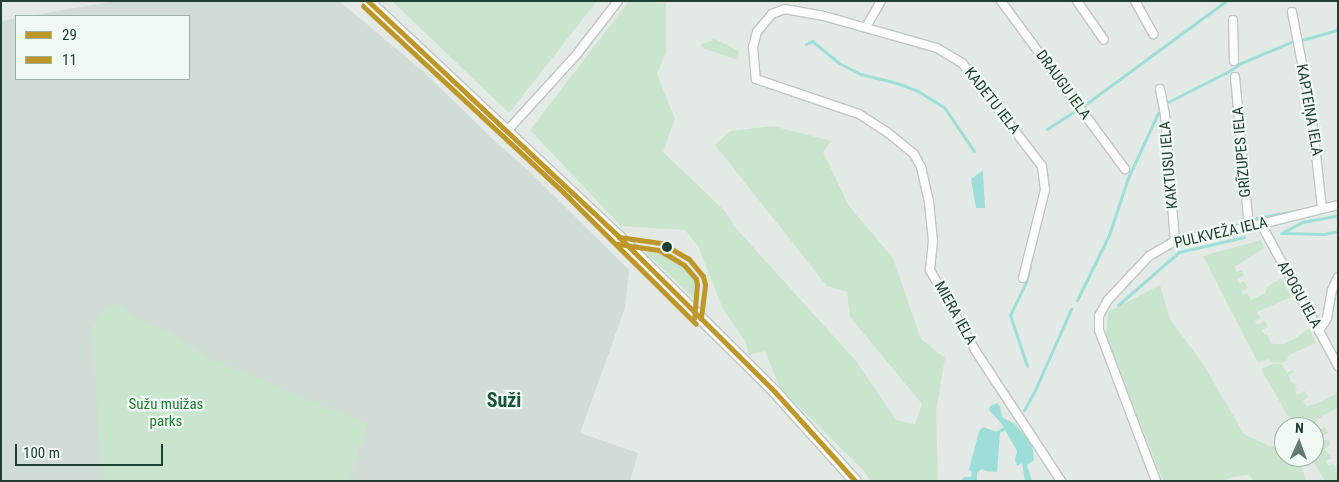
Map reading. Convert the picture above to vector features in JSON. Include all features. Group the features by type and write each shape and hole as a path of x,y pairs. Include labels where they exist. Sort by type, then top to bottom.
{"main road":[{"path":"368,1 568,187 774,392 855,481"}],"street":[{"path":"507,130 578,54 618,1"},
{"path":"866,28 881,1"},
{"name":"DRAUGU IELA","path":"1001,1 1125,169"},
{"path":"1077,1 1104,40"},
{"path":"1135,1 1153,34"},
{"name":"KADETU IELA","path":"753,47 758,32 772,14 785,9 824,16 937,48 962,63 1042,166 1045,190 1023,278"},
{"name":"KAPTEIŅA IELA","path":"1292,12 1311,110 1322,208"},
{"path":"1233,20 1234,61"},
{"name":"MIERA IELA","path":"753,47 756,79 859,114 887,132 914,154 922,167 929,203 933,240 930,270 975,350 1061,481"},
{"name":"GRĪZUPES IELA","path":"1235,77 1249,226"},
{"name":"KAKTUSU IELA","path":"1160,89 1165,115 1176,241"},
{"name":"PULKVEŽA IELA","path":"1156,481 1099,330 1098,316 1108,300 1149,256 1176,241 1261,224 1338,205"},
{"name":"APOGU IELA","path":"1261,224 1338,366"},
{"path":"1319,331 1327,318 1332,290 1338,277"}],"shaded area":[{"path":"115,1 339,1 424,72 532,174 629,270 625,308 580,433 638,453 630,481 1,481 1,21 15,18 15,80 190,80 190,15 36,15"}],"green space":[{"path":"392,1 597,1 509,113"},
{"path":"629,1 666,3 666,53 657,74 675,119 663,152 726,212 734,226 856,361 896,420 915,424 922,404 850,317 847,292 827,286 715,145 730,131 773,126 831,141 823,152 849,206 893,258 921,339 945,358 936,412 938,481 870,481 865,472 780,388 765,351 749,355 745,341 723,309 698,246 685,230 621,226 530,130"},
{"path":"713,38 739,51 738,60 700,47 703,43 712,41"},
{"path":"1261,240 1264,248 1234,267 1237,272 1242,270 1244,275 1237,279 1239,284 1244,281 1248,288 1241,291 1242,295 1247,293 1251,300 1265,293 1268,286 1282,278 1291,297 1257,312 1260,318 1255,321 1257,325 1265,321 1268,327 1262,330 1265,335 1267,334 1271,343 1283,344 1296,338 1309,328 1316,343 1289,355 1287,360 1281,363 1271,362 1268,359 1259,363 1257,361 1203,256"},
{"path":"647,248 673,254 692,269 697,279 697,296 694,298 646,253"},
{"path":"1160,285 1170,319 1203,364 1244,434 1269,446 1274,446 1274,467 1302,467 1306,481 1254,481 1249,475 1232,477 1224,481 1163,481 1106,336 1108,312"},
{"name":"Sužu muižas parks","path":"119,303 135,318 170,332 203,355 368,424 350,477 361,481 106,481 100,454 92,328 103,310"},
{"path":"1274,363 1282,364 1287,373 1293,370 1294,372 1289,375 1291,382 1297,385 1295,386 1297,390 1295,392 1297,395 1305,391 1308,397 1303,401 1306,406 1316,404 1336,394 1338,390 1338,408 1321,417 1288,417 1261,369"},
{"path":"1325,427 1328,433 1324,435"},
{"path":"1328,439 1331,444 1324,449 1324,441"},
{"path":"1324,449 1332,458 1326,461 1328,466 1333,464 1338,470 1338,481 1325,481 1317,467 1324,467"}],"water":[{"path":"983,170 985,208 976,208 971,179"},
{"path":"997,403 1000,406 1002,417 1015,424 1032,444 1034,460 1027,465 1032,481 1025,481 1022,463 1017,466 1015,460 1017,451 1001,423 989,410 990,406"},
{"path":"983,427 1000,433 997,472 982,469 977,473 977,481 961,481 964,477 971,477 972,472 969,470 979,431"}],"waterway":[{"path":"1083,106 1226,1"},
{"path":"1302,40 1338,30"},
{"path":"806,44 812,41 839,63 861,74 897,83 918,91 944,107 974,151"},
{"path":"1168,102 1241,63 1291,42"},
{"path":"1047,129 1076,110"},
{"path":"1077,300 1109,235 1128,178 1158,113"},
{"path":"1256,218 1316,207"},
{"path":"1281,233 1303,222 1338,215"},
{"path":"1282,233 1324,234 1338,231"},
{"path":"1118,305 1179,252 1244,237"},
{"path":"1027,366 1010,315 1026,282 1030,267"},
{"path":"1024,410 1035,390 1071,309"},
{"path":"994,434 1006,427"}],"transit line":[{"name":"29","path":"368,1 619,237 775,392 855,481"},
{"name":"11","path":"363,6 563,192 696,324"},
{"name":"29","path":"619,237 661,243 689,259 703,276 705,285 701,319"},
{"name":"11","path":"618,244 659,250 684,265 696,279 694,318"}],"district":[{"name":"Suži","path":"504,400"}]}
